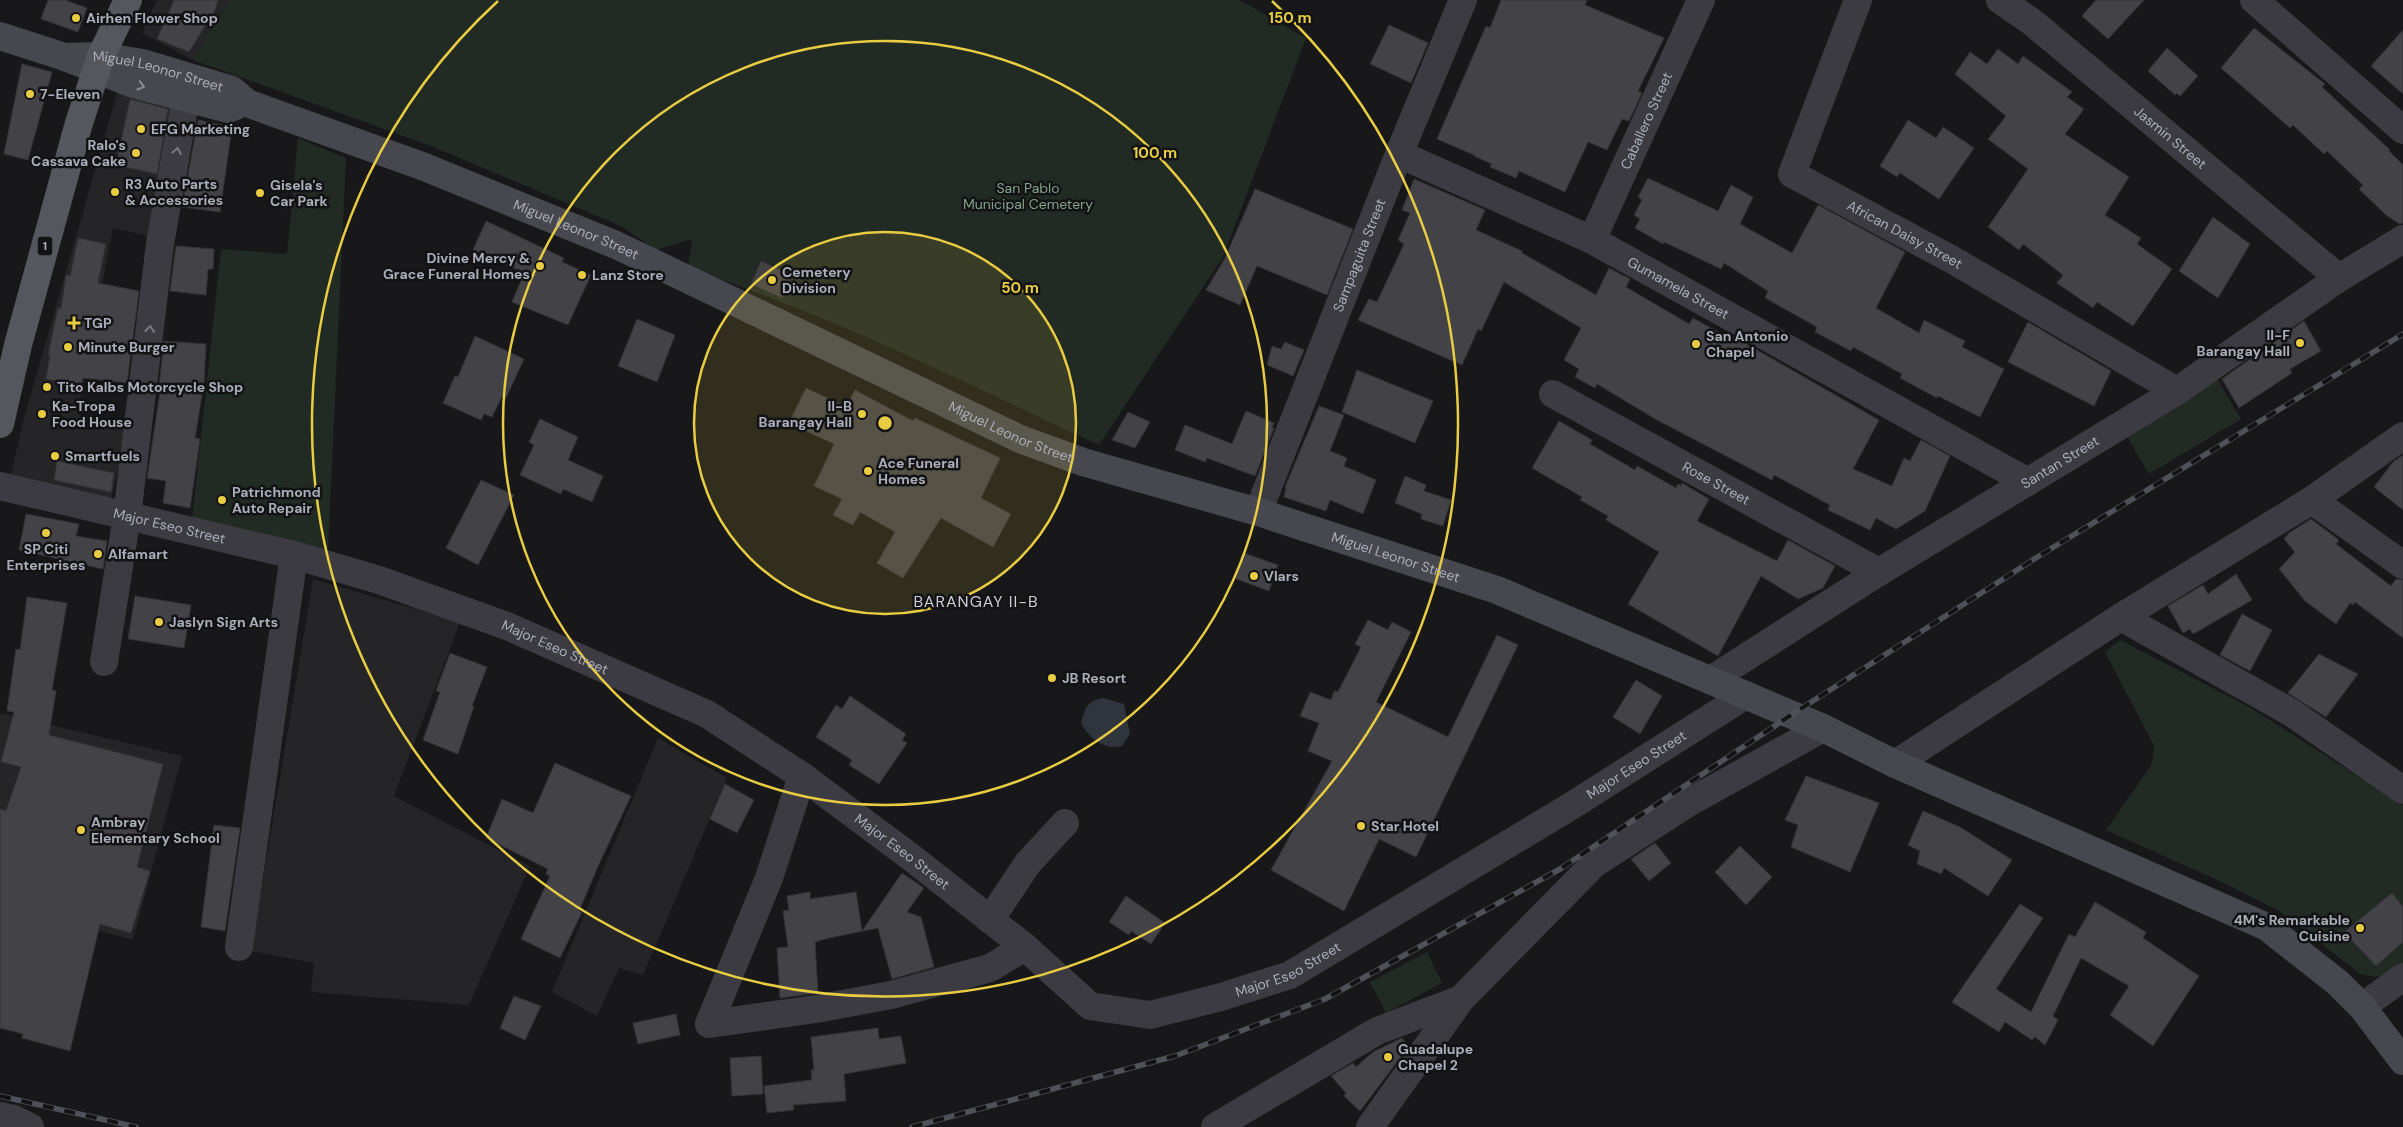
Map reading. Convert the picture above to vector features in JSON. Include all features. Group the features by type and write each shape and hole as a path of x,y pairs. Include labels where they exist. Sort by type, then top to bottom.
{"main road":[{"name":"1","path":"0,424 23,327 98,62 128,0"}],"street":[{"name":"Sampaguita Street","path":"1258,512 1399,154 1463,0"},
{"name":"Caballero Street","path":"1592,240 1701,0"},
{"name":"African Daisy Street","path":"1858,0 1792,174 1951,259 2177,391"},
{"name":"Jasmin Street","path":"2000,0 2032,22 2339,278"},
{"path":"2254,0 2403,130"},
{"name":"Miguel Leonor Street","path":"0,36 64,57 98,62 142,63 232,90 247,103 422,166 616,245 1020,439 1083,462 1258,512 1498,590 1712,680 1823,728 1895,764 2267,927 2338,983 2362,1007 2403,1061"},
{"name":"Miguel Leonor Street","path":"98,62 134,84 228,108 247,103"},
{"path":"104,662 127,516 160,244 186,97"},
{"name":"Gumamela Street","path":"1399,154 1592,240 2028,482"},
{"name":"Santan Street","path":"1712,680 1879,572 2177,391 2339,278 2403,239"},
{"name":"Rose Street","path":"1553,394 1879,572"},
{"path":"1895,764 2121,617 2312,500 2403,436"},
{"name":"Major Eseo Street","path":"0,486 294,555 378,580 507,626 707,714 802,776 990,920 1025,948 1090,1006 1150,1015 1220,997 1290,975 1568,808 1746,695"},
{"path":"2312,500 2403,565"},
{"path":"239,947 294,555"},
{"path":"2121,617 2292,713 2403,790"},
{"path":"1370,1127 1461,999 1594,864 1688,803 1823,728"},
{"path":"802,776 769,878 709,1024 816,1009 891,995 990,968 1025,948"},
{"path":"990,920 1028,863 1065,823"},
{"path":"2362,1007 2403,977"},
{"path":"1215,1127 1377,1030 1461,999"},
{"path":"0,1116 14,1118 30,1127"}],"shaded area":[{"path":"157,0 229,0 193,60 142,33"},
{"path":"119,86 179,103 153,237 113,228 77,414 129,425 111,499 11,474 24,418"},
{"path":"313,579 460,622 394,796 530,866 469,1005 311,992 314,963 251,951"},
{"path":"1103,698 1124,704 1130,734 1122,746 1109,747 1103,745 1088,734 1081,723 1090,703"},
{"name":"Ambray Elementary School","path":"0,713 182,756 133,940 0,904"},
{"path":"658,738 727,778 643,975 619,968 597,1016 552,992"}],"green space":[{"name":"San Pablo Municipal Cemetery","path":"229,0 1240,0 1306,38 1223,257 1099,445 845,328 793,306 688,269 692,239 656,250 621,226 431,146 193,60"},
{"path":"298,138 346,158 328,552 192,520 221,249 287,254"},
{"path":"2218,380 2241,419 2149,474 2126,435"},
{"path":"2120,640 2251,708 2403,805 2403,964 2388,975 2376,977 2360,974 2281,912 2228,885 2106,830 2152,764 2154,746 2105,652"},
{"path":"1427,952 1442,983 1386,1013 1370,982"}],"building":[{"path":"48,0 65,0 87,8 78,32 41,19"},
{"path":"174,0 218,0 215,10 189,52 157,39"},
{"path":"1501,0 1587,0 1585,5 1664,38 1638,91 1642,93 1629,121 1622,119 1607,150 1588,142 1565,192 1519,171 1516,178 1490,167 1492,164 1474,155 1437,139 1486,26 1490,28"},
{"path":"2096,0 2144,0 2108,39 2082,16"},
{"path":"1389,25 1428,43 1411,83 1370,64"},
{"path":"2254,28 2325,84 2322,87 2390,150 2403,165 2403,223 2400,224 2387,216 2359,189 2363,185 2327,151 2324,154 2293,125 2290,128 2221,68"},
{"path":"2403,30 2403,94 2371,66"},
{"path":"2167,48 2198,76 2180,96 2177,93 2175,95 2148,71"},
{"path":"1998,49 2018,64 2023,56 2072,92 2067,97 2084,109 2065,134 2129,177 2105,215 2141,238 2137,244 2172,269 2133,326 2097,302 2093,308 2057,283 2063,275 2023,244 2019,250 1988,227 2028,169 1988,139 2006,116 1955,74 1970,52 1987,64"},
{"path":"22,64 52,72 28,160 4,154"},
{"path":"130,99 168,109 157,174 116,165"},
{"path":"198,120 232,127 220,212 182,207"},
{"path":"1908,120 1936,138 1943,127 1974,148 1939,199 1900,173 1897,177 1880,166"},
{"path":"1648,178 1718,211 1731,185 1753,197 1740,224 1792,253 1818,205 1905,252 1876,308 1919,333 1924,320 1965,341 1962,347 2004,369 1980,417 1938,396 1937,398 1900,378 1902,374 1853,347 1851,351 1815,332 1817,327 1765,298 1768,291 1724,263 1721,269 1664,242 1663,244 1635,228 1640,219 1634,215 1642,200 1638,197"},
{"path":"1414,179 1485,210 1476,230 1522,251 1522,253 1596,295 1609,268 1630,279 1626,287 1689,324 1693,318 1727,337 1729,334 1879,420 1853,469 1892,486 1904,458 1910,461 1921,440 1950,456 1925,511 1896,529 1876,518 1870,530 1828,510 1830,505 1774,475 1772,480 1657,420 1597,384 1595,388 1575,377 1579,369 1564,360 1581,328 1504,282 1481,331 1478,329 1462,365 1358,320 1369,299 1377,302 1404,244 1398,240 1410,213 1402,210"},
{"path":"1255,189 1353,229 1327,295 1257,266 1240,305 1206,290 1224,260"},
{"path":"2213,217 2250,244 2218,298 2179,271"},
{"path":"486,221 564,258 562,262 591,275 568,325 512,302 522,278 516,275 518,270 473,250"},
{"path":"78,238 106,244 98,283 139,291 127,383 83,378 81,386 46,379 50,355 48,355 58,308 61,309 66,275 70,276"},
{"path":"176,246 214,249 213,269 208,269 206,295 170,291"},
{"name":"Cemetery Division","path":"761,261 792,275 782,298 751,284"},
{"path":"637,319 675,335 657,382 618,366"},
{"path":"2304,321 2321,351 2290,369 2292,373 2239,408 2222,379"},
{"path":"2028,322 2111,371 2094,406 2008,362"},
{"path":"475,336 524,359 506,398 502,396 492,417 484,414 481,420 443,403 455,376 458,377"},
{"path":"164,341 206,344 204,383 195,438 200,439 190,508 163,503 166,481 147,478 161,386 159,386"},
{"path":"1285,342 1304,350 1293,376 1267,365 1272,346 1281,349"},
{"path":"1357,370 1433,401 1415,443 1342,412"},
{"path":"806,388 846,407 855,390 913,421 915,418 1000,458 981,498 1011,514 993,547 941,518 903,578 877,563 895,532 860,512 853,525 833,515 842,499 814,486 834,444 789,423"},
{"path":"1319,406 1344,415 1330,451 1347,458 1344,466 1376,480 1363,514 1330,500 1326,511 1284,497 1285,487"},
{"path":"1246,411 1274,423 1272,427 1274,428 1255,476 1207,458 1205,462 1175,450 1185,425 1232,444"},
{"path":"1128,412 1150,422 1135,448 1112,440"},
{"path":"540,419 578,437 568,460 603,476 592,502 563,489 561,494 520,475 534,445 529,442"},
{"path":"1559,421 1592,440 1590,444 1635,470 1637,466 1676,488 1678,484 1681,486 1682,483 1709,499 1697,521 1777,561 1788,540 1835,566 1823,588 1798,599 1761,576 1718,656 1628,604 1659,552 1606,520 1608,516 1580,500 1582,497 1532,468"},
{"path":"2403,455 2403,510 2374,487 2393,462"},
{"path":"57,461 114,473 111,492 54,480"},
{"path":"1405,476 1426,485 1424,491 1451,500 1443,526 1421,519 1422,514 1395,503"},
{"path":"481,480 514,495 478,565 446,548"},
{"path":"26,514 79,524 76,536 107,541 103,569 19,550"},
{"path":"2311,519 2339,540 2336,544 2391,586 2396,579 2403,580 2403,638 2355,602 2353,605 2350,603 2336,624 2305,601 2279,569 2295,552 2284,539 2289,533"},
{"path":"1244,553 1278,565 1269,591 1234,578"},
{"path":"2236,574 2252,600 2193,634 2190,629 2183,633 2168,606 2203,585 2208,594"},
{"name":"Jaslyn Sign Arts","path":"135,596 191,605 184,648 128,639"},
{"name":"Ambray Elementary School","path":"27,597 67,603 52,690 56,691 49,735 163,764 137,867 150,871 131,933 100,924 70,1051 22,1038 23,1034 0,1028 0,809 6,811 21,767 1,762 14,712 7,711 16,649 20,650"},
{"path":"2242,614 2272,630 2250,671 2220,655"},
{"path":"1368,620 1388,630 1392,622 1411,632 1376,702 1448,737 1497,635 1518,645 1416,857 1379,839 1344,911 1271,870 1332,761 1308,751 1319,723 1300,716 1310,692 1331,700 1334,691 1338,692 1361,647 1355,644"},
{"path":"450,653 487,667 472,706 474,706 458,754 423,740 440,692 436,691"},
{"path":"2319,654 2358,674 2326,717 2288,693"},
{"path":"1636,680 1662,696 1640,734 1613,717"},
{"path":"850,696 906,734 902,740 907,743 879,784 849,765 852,760 816,737 836,705 842,709"},
{"path":"555,763 631,796 600,862 579,911 582,912 560,958 521,939 550,876 546,874 548,869 486,838 502,799 533,813"},
{"path":"1806,776 1879,803 1850,872 1791,847 1798,825 1785,820"},
{"path":"725,784 754,800 737,833 710,819"},
{"path":"1923,811 1960,827 2012,860 1988,896 1944,868 1941,874 1917,864 1920,851 1908,845"},
{"path":"214,825 240,828 225,931 201,927"},
{"path":"1655,843 1671,863 1649,881 1631,859"},
{"path":"1740,846 1772,877 1746,905 1715,872"},
{"path":"902,873 924,888 907,912 921,917 934,967 892,979 878,928 815,942 818,993 780,998 777,948 788,947 783,911 789,910 787,896 810,892 810,899 856,892 862,931"},
{"path":"2392,893 2403,907 2403,942 2376,966 2344,932"},
{"path":"1126,896 1165,923 1151,944 1131,931 1129,935 1109,922"},
{"path":"2095,902 2146,932 2143,938 2199,976 2153,1046 2110,1015 2129,986 2081,958 2053,1016 2058,1020 2045,1045 2035,1037 2032,1040 2005,1022 1999,1032 1952,1002 2020,904 2043,918 1996,989 2031,1012 2069,934 2075,937"},
{"path":"514,996 541,1006 525,1040 500,1028"},
{"path":"676,1014 680,1035 638,1044 633,1023"},
{"path":"878,1028 879,1039 901,1036 906,1063 844,1074 846,1101 793,1105 794,1110 767,1113 764,1086 812,1080 811,1070 814,1070 811,1037"},
{"path":"1402,1038 1409,1046 1360,1111 1344,1096 1346,1093 1331,1076 1353,1063 1356,1067 1373,1052"},
{"path":"761,1056 763,1094 732,1096 730,1058"}],"railway":[{"path":"912,1127 1175,1056 1325,999 1560,869 1791,715 2039,556 2403,334"},
{"path":"0,1096 136,1127"}],"place":[{"name":"Airhen Flower Shop","path":"76,18"},
{"name":"7-Eleven","path":"30,94"},
{"name":"EFG Marketing","path":"141,129"},
{"name":"Ralo's Cassava Cake","path":"136,153"},
{"name":"R3 Auto Parts & Accessories","path":"115,192"},
{"name":"Gisela's Car Park","path":"260,193"},
{"name":"Divine Mercy & Grace Funeral Homes","path":"540,266"},
{"name":"Lanz Store","path":"582,275"},
{"name":"Cemetery Division","path":"772,280"},
{"name":"TGP","path":"74,323"},
{"name":"II-F Barangay Hall","path":"2300,343"},
{"name":"San Antonio Chapel","path":"1696,344"},
{"name":"Minute Burger","path":"68,347"},
{"name":"Tito Kalbs Motorcycle Shop","path":"47,387"},
{"name":"Ka-Tropa Food House","path":"42,414"},
{"name":"II-B Barangay Hall","path":"862,414"},
{"name":"Smartfuels","path":"55,456"},
{"name":"Ace Funeral Homes","path":"868,471"},
{"name":"Patrichmond Auto Repair","path":"222,500"},
{"name":"SP Citi Enterprises","path":"46,533"},
{"name":"Alfamart","path":"98,554"},
{"name":"Vlars","path":"1254,576"},
{"name":"Jaslyn Sign Arts","path":"159,622"},
{"name":"JB Resort","path":"1052,678"},
{"name":"Star Hotel","path":"1361,826"},
{"name":"Ambray Elementary School","path":"81,830"},
{"name":"4M's Remarkable Cuisine","path":"2360,928"},
{"name":"Guadalupe Chapel 2","path":"1388,1057"}],"district":[{"name":"BARANGAY II-B","path":"976,601"}]}
